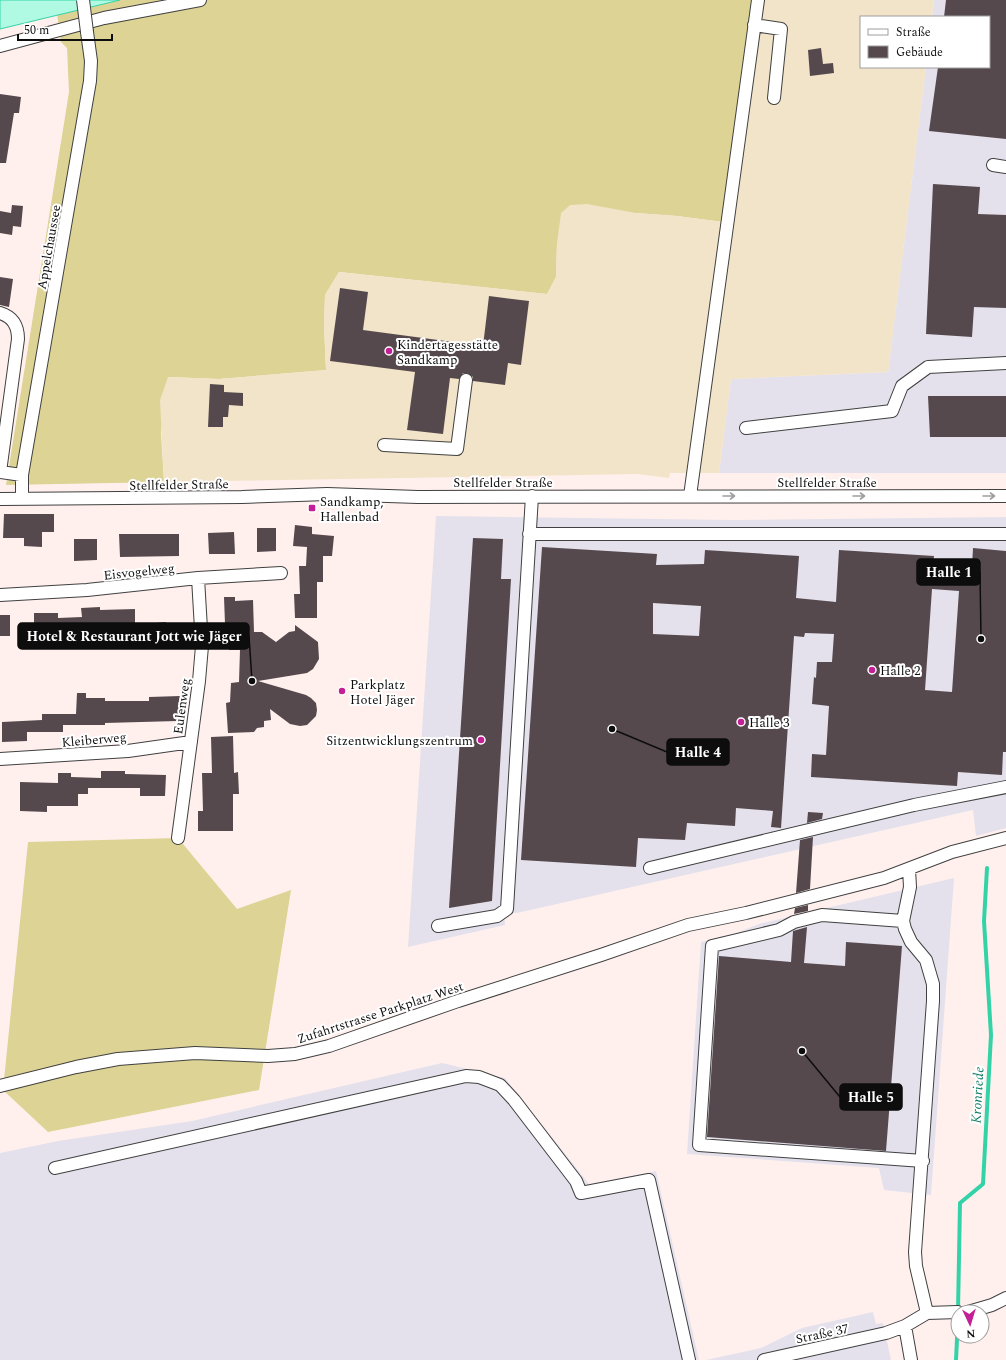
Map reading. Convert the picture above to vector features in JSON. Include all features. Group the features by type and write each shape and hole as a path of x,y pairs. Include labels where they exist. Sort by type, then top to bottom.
{"street":[{"name":"Appelchaussee","path":"22,499 22,475 90,81 91,61 83,0"},
{"path":"0,46 104,18 200,0"},
{"path":"690,496 758,0"},
{"path":"754,25 782,29 774,98"},
{"path":"993,165 1006,167"},
{"path":"0,313 14,321 18,327 18,339 0,472 22,475"},
{"path":"746,428 892,411 902,386 928,367 1006,363"},
{"path":"384,445 457,449 466,380"},
{"name":"Stellfelder Straße","path":"0,499 242,497 327,494 418,497 1006,496"},
{"path":"438,926 497,916 507,909 532,496"},
{"path":"529,534 1006,534"},
{"name":"Eisvogelweg","path":"0,595 87,590 198,578 281,573"},
{"name":"Eulenweg","path":"178,838 199,681 202,646 198,578"},
{"name":"Kleiberweg","path":"0,758 128,751 191,742"},
{"path":"650,868 914,805 1006,787"},
{"name":"Zufahrtstrasse Parkplatz West","path":"0,1086 76,1067 118,1059 195,1053 268,1056 295,1054 328,1046 458,1001 688,925 746,913 884,878 968,847 1006,838"},
{"path":"909,869 910,887 903,921 911,942 926,960 933,984 923,1161 915,1252 916,1266 928,1313 950,1312"},
{"path":"903,921 822,915 794,922 779,930 712,946 699,1145 923,1161"},
{"path":"54,1168 466,1076 479,1076 500,1085 514,1100 576,1181 581,1193 649,1180 689,1360"},
{"path":"990,1306 1006,1298"},
{"name":"Straße 37","path":"764,1360 886,1333 905,1326 928,1313"},
{"path":"905,1326 911,1360"}],"shaded area":[{"path":"0,0 120,0 0,29"},
{"path":"120,0 755,0 723,222 677,216 636,213 557,243 556,277 547,294 339,272 325,295 324,326 326,370 219,379 168,377 161,433 164,482 6,485 69,92 67,48 61,42 57,14"},
{"path":"755,0 934,0 932,16 860,16 860,68 926,68 888,372 731,379 719,473 670,473 669,478 638,474 164,482 160,400 168,377 219,379 326,370 324,326 325,295 339,272 547,294 556,277 557,243 561,213 570,205 587,204 636,213 677,216 723,222"},
{"path":"934,0 1006,0 1006,473 719,473 731,379 888,372 926,68 990,68 990,16 932,16"},
{"path":"436,516 731,520 1006,517 1006,828 976,836 973,810 517,913 504,912 505,925 408,947"},
{"path":"178,838 237,909 291,890 259,1090 48,1132 3,1090 28,842"},
{"path":"954,878 931,1195 884,1190 879,1168 687,1154 701,942 736,933 759,924"},
{"path":"442,1063 505,1078 589,1184 656,1171 699,1360 0,1360 0,1153 58,1141 192,1121"},
{"path":"873,1312 876,1324 883,1323 891,1360 706,1360 761,1348 802,1328"}],"building":[{"path":"946,0 1006,0 1006,139 929,131 938,68 990,68 990,16 944,16"},
{"path":"821,48 823,64 833,63 834,73 810,76 808,50"},
{"path":"0,94 21,97 19,113 14,113 6,163 0,163"},
{"path":"933,184 980,187 978,214 1006,215 1006,308 974,307 972,337 926,334"},
{"path":"12,205 23,206 21,227 13,226 12,235 0,233 0,211 11,213"},
{"path":"0,277 13,279 9,307 0,305"},
{"path":"340,288 368,292 363,330 483,346 489,296 529,301 521,365 508,363 505,385 473,381 473,377 467,373 463,373 459,379 450,378 443,434 407,430 415,372 330,361"},
{"path":"210,384 224,385 224,392 243,393 243,406 229,405 228,417 223,417 223,427 208,427"},
{"path":"928,396 1006,396 1006,437 930,437"},
{"path":"4,514 54,514 54,532 42,532 42,547 24,546 24,538 3,538"},
{"path":"295,525 312,527 312,534 334,536 332,556 323,556 323,582 317,582 317,618 295,618 294,594 300,594 299,566 306,566 307,547 293,546"},
{"path":"257,528 276,528 276,551 257,552"},
{"path":"234,532 235,554 209,554 208,533"},
{"path":"119,534 179,534 179,556 120,557"},
{"name":"Sitzentwicklungszentrum","path":"473,538 503,539 501,579 511,579 492,901 449,908"},
{"path":"74,539 97,539 97,560 74,561"},
{"path":"542,547 657,554 656,565 704,564 705,550 799,556 796,598 836,602 839,550 934,556 933,564 972,566 973,548 1006,551 1006,752 1003,752 1002,775 958,772 957,786 811,777 812,754 826,755 829,706 812,704 814,677 816,678 817,662 832,662 834,634 805,633 804,637 794,636 781,828 771,827 773,811 736,808 735,826 687,823 685,840 638,838 636,867 521,860","holes":["932,589 959,591 952,692 925,690","653,603 701,606 699,636 653,634"]},
{"path":"224,597 235,597 235,601 253,600 254,632 262,632 276,642 289,632 295,631 295,625 318,642 319,659 313,669 307,673 258,681 306,695 311,698 316,703 317,710 316,716 307,725 300,726 290,724 270,709 271,720 264,721 264,727 257,728 254,732 228,733 226,703 230,702 231,683 239,682 240,650 229,650 228,623 225,624"},
{"path":"100,607 100,610 135,609 135,629 100,630 101,633 34,633 34,613 58,613 58,618 82,617 81,608"},
{"path":"0,615 10,615 10,636 0,636"},
{"path":"166,622 166,626 178,626 179,644 157,645 156,623"},
{"path":"77,693 86,693 86,698 105,698 105,701 149,701 149,697 180,696 180,714 177,714 177,721 105,723 105,725 63,725 63,732 27,732 27,741 2,742 2,722 42,720 42,714 76,714"},
{"path":"233,736 234,773 238,772 239,794 233,794 233,831 198,831 198,811 203,811 202,773 212,773 211,737"},
{"path":"101,771 125,771 125,774 166,775 165,796 140,796 140,788 88,788 88,794 78,794 78,806 47,806 47,812 20,811 20,782 58,783 58,773 71,773 71,777 101,778"},
{"path":"808,812 823,813 822,819 807,823"},
{"path":"813,837 810,889 796,893 800,840"},
{"path":"808,905 808,911 794,914 795,908"},
{"path":"807,927 804,963 845,966 846,942 902,946 886,1151 707,1137 719,956 791,962 793,931"}],"waterway":[{"name":"Kronriede","path":"958,1304 960,1203 983,1184 991,1035 984,921 987,868"},
{"name":"Kronriede","path":"956,1360 957,1344"}],"place":[{"name":"Kindertagesstätte Sandkamp","path":"389,351"},
{"name":"Sandkamp, Hallenbad","path":"312,508"},
{"name":"Halle 1","path":"981,639"},
{"name":"Halle 2","path":"872,670"},
{"name":"Hotel & Restaurant Jott wie Jäger","path":"252,681"},
{"name":"Parkplatz Hotel Jäger","path":"342,691"},
{"name":"Halle 3","path":"741,722"},
{"name":"Halle 4","path":"612,729"},
{"name":"Sitzentwicklungszentrum","path":"481,740"},
{"name":"Halle 5","path":"802,1051"}]}
